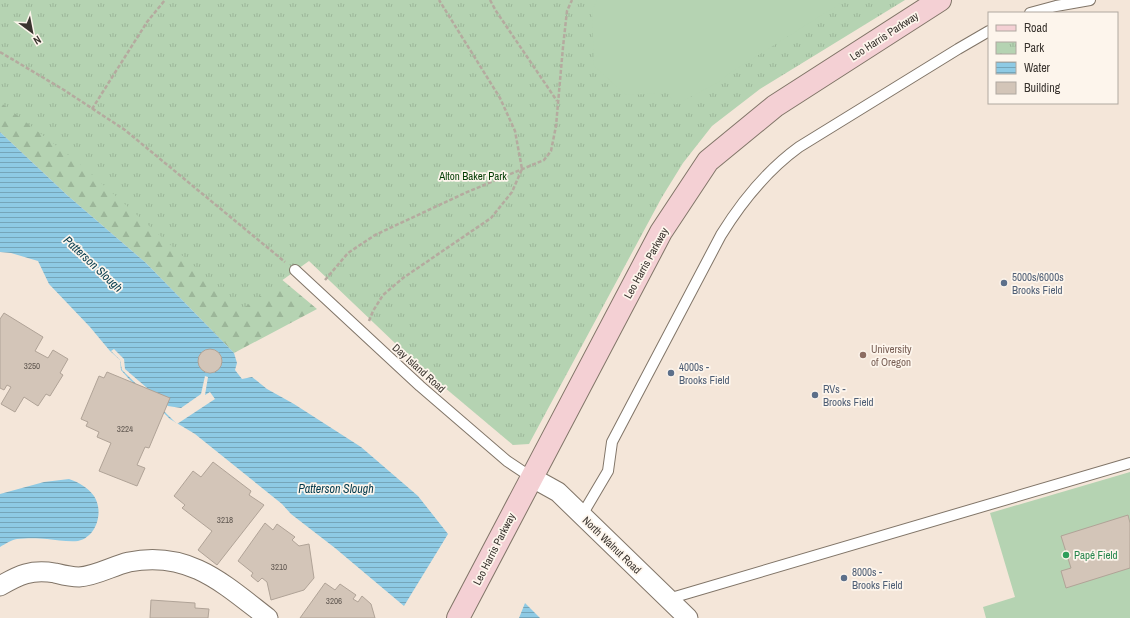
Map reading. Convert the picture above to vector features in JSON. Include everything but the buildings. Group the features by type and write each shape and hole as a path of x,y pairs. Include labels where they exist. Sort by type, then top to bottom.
{"street":[{"name":"Leo Harris Parkway","path":"458,618 661,232 708,161 775,106 940,0"},
{"name":"North Walnut Road","path":"531,477 558,492 688,618"},
{"path":"0,586 16,576 29,572 53,573 71,577 80,576 129,562 162,560 188,565 202,570 221,581 268,618"}],"lane":[{"path":"1034,12 1056,6 1090,0"},
{"path":"582,515 608,471 612,442 721,236 735,212 754,187 777,164 799,147 988,32"},
{"name":"Day Island Road","path":"295,270 420,386 507,461 531,477"},
{"path":"668,599 1130,463"}],"path":[{"path":"92,109 146,22 165,0"},
{"path":"364,335 373,311 383,295 403,278 491,218 512,192 522,169 516,131 500,98 439,0"},
{"path":"490,0 557,102"},
{"path":"316,290 348,254 375,235 433,207 522,169 534,166 544,160 551,151 556,126 557,102 567,11 572,0"},
{"path":"0,52 64,90 125,130 295,270"}],"green space":[{"name":"Alton Baker Park","path":"0,0 905,0 760,89 712,126 683,163 662,197 529,444 513,445 419,366 309,261 242,309 81,165 0,102"},
{"path":"597,0 844,0 727,75 719,82 675,105 668,93 626,95 594,66 592,11"},
{"path":"0,65 87,116 317,309 234,353 146,263 67,195 0,132"},
{"name":"Papé Field","path":"1130,472 1130,618 986,618 983,607 1015,597 990,513"}],"water":[{"name":"Patterson Slough","path":"0,132 67,195 146,263 234,353 237,363 235,370 242,379 252,377 267,389 294,404 361,447 418,496 448,534 404,606 335,548 291,514 282,504 195,434 170,419 129,379 121,370 120,360 49,284 38,261 11,253 0,252"},
{"path":"69,479 86,488 94,496 97,502 97,523 85,539 78,541 62,541 40,538 17,539 0,547 0,494 44,482"},
{"path":"525,603 540,618 519,618"}],"pier":[{"path":"114,349 124,359 125,369 168,406 181,408 201,394 205,376 208,377 205,395 210,392 215,399 177,424 122,370 120,360 111,351"}],"place":[{"name":"5000s/6000s Brooks Field","path":"1004,283"},
{"name":"University of Oregon","path":"863,355"},
{"name":"4000s - Brooks Field","path":"671,373"},
{"name":"RVs - Brooks Field","path":"815,395"},
{"name":"Papé Field","path":"1066,555"},
{"name":"8000s - Brooks Field","path":"844,578"}]}
